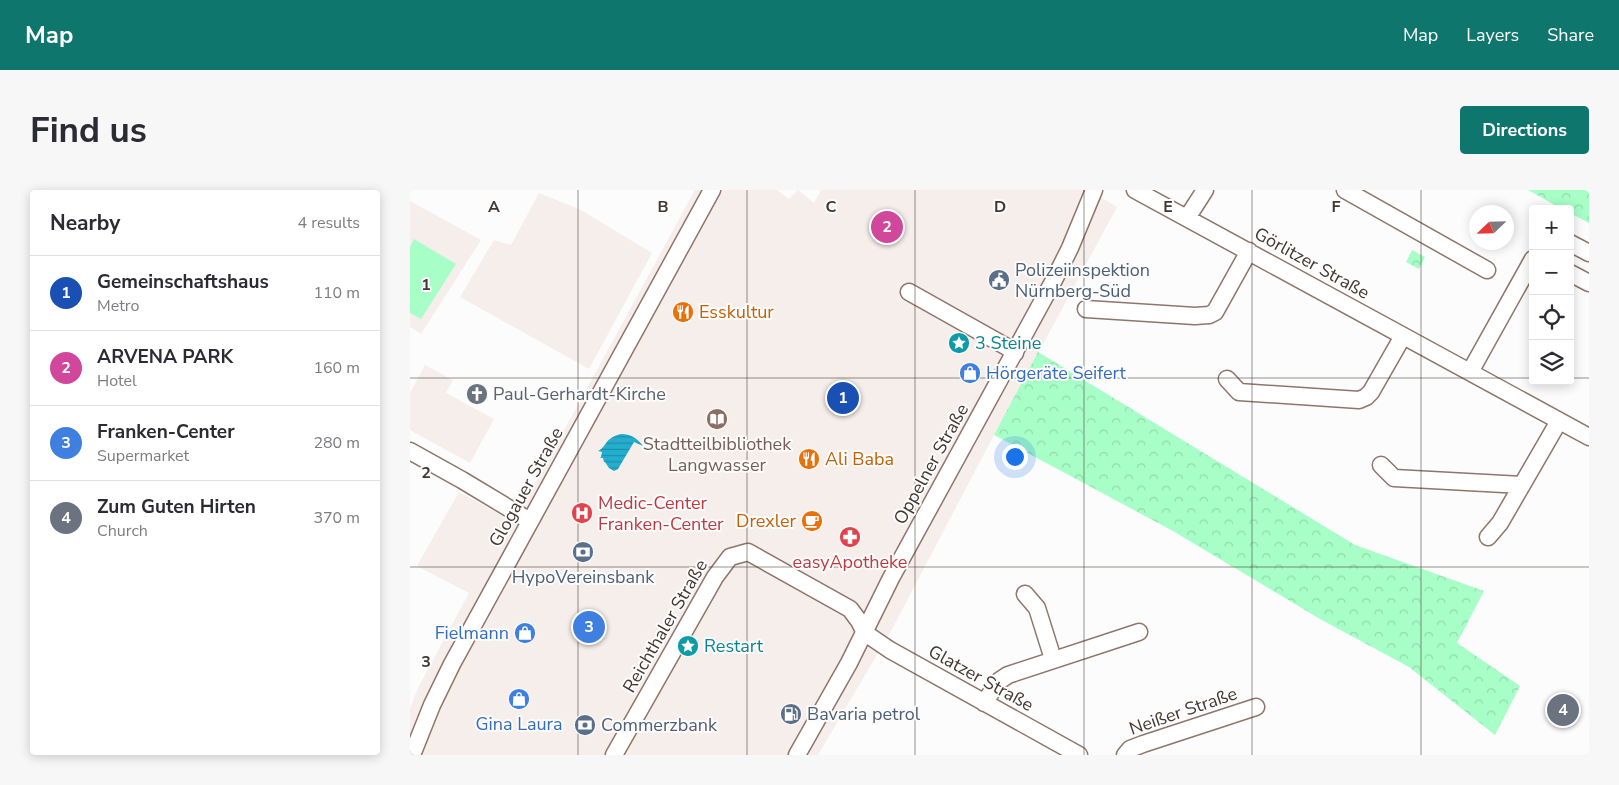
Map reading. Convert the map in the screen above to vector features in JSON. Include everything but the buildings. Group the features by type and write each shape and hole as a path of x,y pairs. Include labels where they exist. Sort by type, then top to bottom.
{"street":[{"name":"Oppelner Straße","path":"797,755 865,633 891,578 1015,353 1066,256 1094,190"},
{"name":"Görlitzer Straße","path":"1135,190 1589,438"},
{"path":"1187,218 1205,190"},
{"path":"1345,190 1487,270"},
{"name":"Glogauer Straße","path":"412,755 440,687 709,191"},
{"path":"1574,245 1589,253"},
{"path":"1086,309 1209,316 1215,312 1249,251"},
{"path":"1470,372 1529,267"},
{"path":"1574,275 1589,283"},
{"path":"909,292 1015,353"},
{"path":"1227,380 1238,392 1359,400 1371,392 1404,336"},
{"path":"1488,537 1500,523 1559,421"},
{"path":"410,451 530,521"},
{"path":"1381,464 1394,478 1522,485"},
{"name":"Reichthaler Straße","path":"614,755 715,576 730,557 748,552 812,587 850,609 859,620 865,633"},
{"path":"1025,594 1037,608 1053,659"},
{"path":"984,703 999,681 1008,675 1139,632"},
{"name":"Glatzer Straße","path":"865,633 890,650 1079,755"},
{"name":"Neißer Straße","path":"1125,755 1130,749 1143,744 1256,707"}],"shaded area":[{"path":"695,190 777,190 789,199 798,190 814,203 821,190 1089,190 1117,207 891,631 818,755 410,755 410,708 419,686 469,593 417,566 459,492 514,522"},
{"path":"539,193 581,210 652,253 589,369 460,297 494,240 511,245"},
{"path":"410,201 481,240 421,334 410,327"},
{"path":"425,365 453,380 446,393 494,419 470,463 410,430 410,393"}],"green space":[{"path":"1528,190 1589,190 1589,223 1574,215 1574,205 1555,205"},
{"path":"414,239 456,264 421,319 410,313 410,247"},
{"path":"1412,250 1425,257 1419,269 1406,262"},
{"path":"1038,352 1355,545 1484,591 1457,643 1520,686 1495,735 1409,667 1320,619 1173,531 994,435"}],"water":[{"path":"621,434 634,437 643,446 634,442 618,469 614,471 609,468 603,458 600,458 602,452 598,451 609,440"}],"place":[{"name":"ARVENA PARK","path":"887,227"},
{"name":"Polizeiinspektion Nürnberg-Süd","path":"999,280"},
{"name":"Esskultur","path":"683,312"},
{"name":"3 Steine","path":"959,343"},
{"name":"Hörgeräte Seifert","path":"970,373"},
{"name":"Paul-Gerhardt-Kirche","path":"477,394"},
{"name":"Gemeinschaftshaus","path":"843,398"},
{"name":"Stadtteilbibliothek Langwasser","path":"717,419"},
{"name":"Ali Baba","path":"809,459"},
{"name":"Medic-Center Franken-Center","path":"582,513"},
{"name":"Drexler","path":"812,521"},
{"name":"easyApotheke","path":"850,537"},
{"name":"HypoVereinsbank","path":"583,552"},
{"name":"Franken-Center","path":"589,627"},
{"name":"Fielmann","path":"525,633"},
{"name":"Restart","path":"688,646"},
{"name":"Gina Laura","path":"519,699"},
{"name":"Zum Guten Hirten","path":"1563,710"},
{"name":"Bavaria petrol","path":"791,714"},
{"name":"Commerzbank","path":"585,725"}]}
